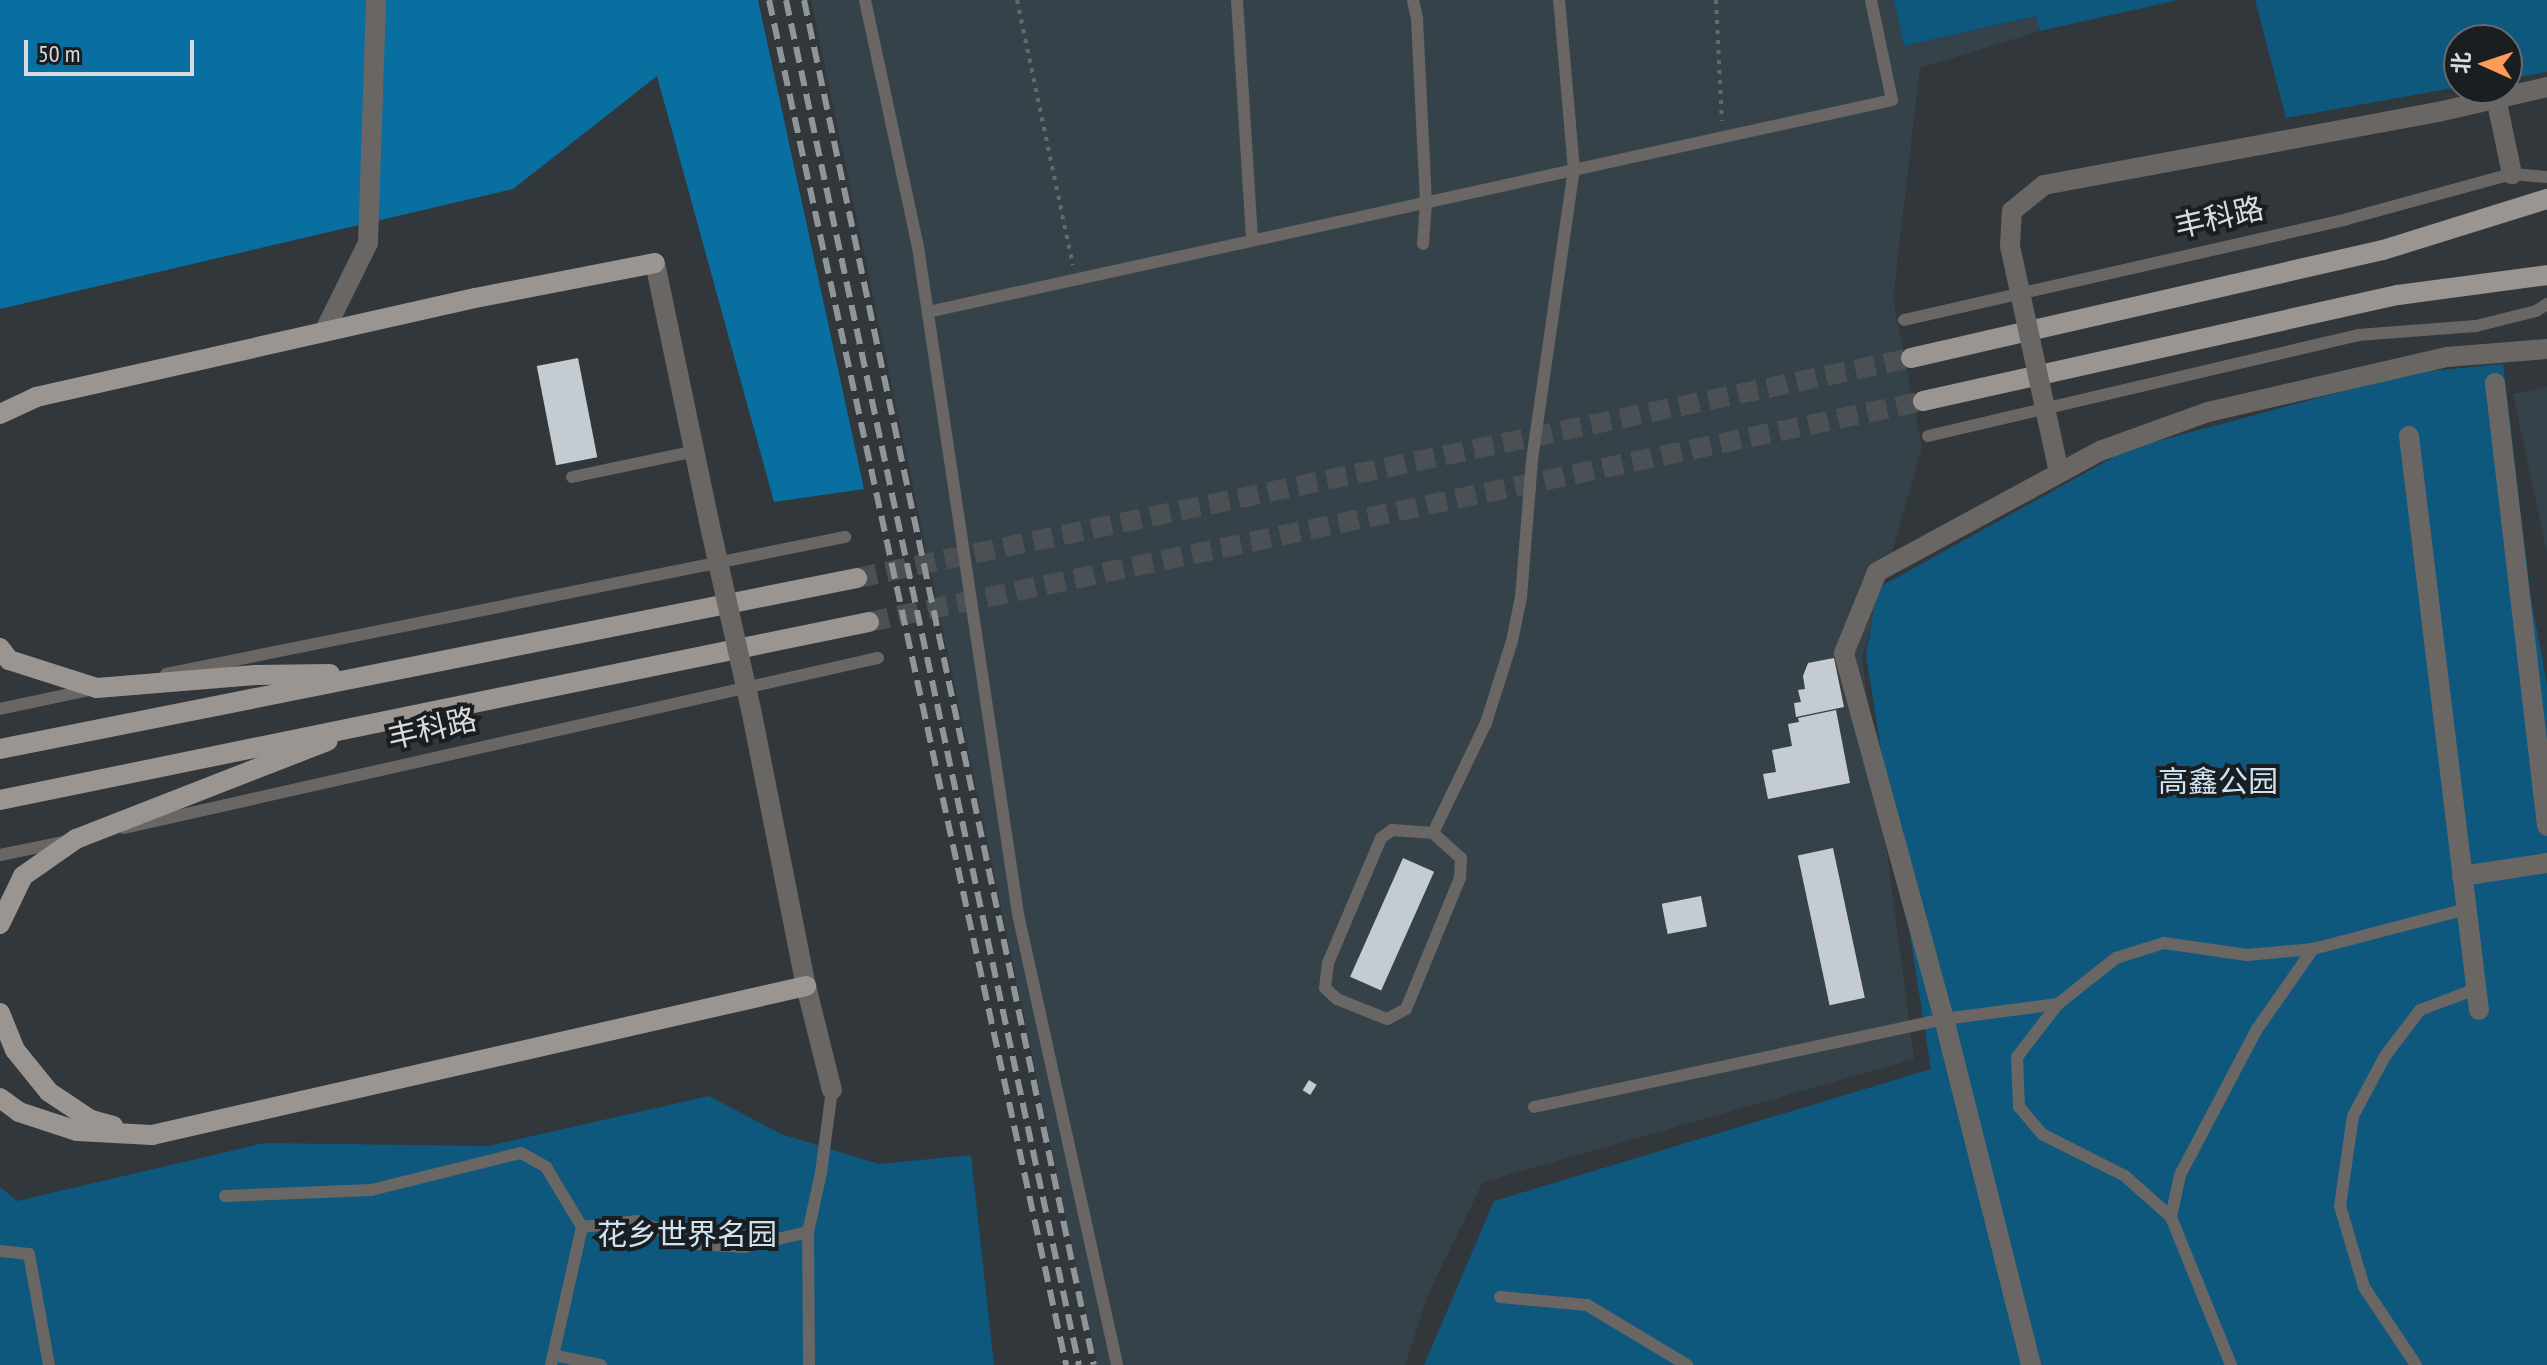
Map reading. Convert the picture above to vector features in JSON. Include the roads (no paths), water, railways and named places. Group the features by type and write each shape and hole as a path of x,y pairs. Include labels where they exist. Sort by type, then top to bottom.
{"main road":[{"path":"1911,358 2383,250 2547,199"},
{"path":"0,414 36,397 324,332 655,263"},
{"path":"1923,401 2398,295 2547,275"},
{"path":"0,429 36,397"},
{"name":"丰科路","path":"0,749 857,578"},
{"name":"丰科路","path":"0,800 869,622"},
{"path":"0,648 9,660 97,688 255,675 382,673"},
{"path":"0,924 23,876 76,839 382,720"},
{"path":"0,1098 19,1112 77,1131 152,1135 806,986"},
{"path":"0,1013 15,1050 49,1092 91,1120 152,1135"}],"street":[{"path":"324,332 368,243 376,0"},
{"path":"2523,92 2547,87"},
{"path":"2059,473 2010,246 2012,211 2044,185 2465,104"},
{"path":"2497,104 2512,174"},
{"path":"655,263 751,709 806,986 832,1090"},
{"path":"2031,1365 1944,1019 1844,653 1877,572 2100,451 2208,412 2447,357 2547,349"},
{"path":"2495,383 2547,826"},
{"path":"2409,436 2479,1010"},
{"path":"2462,876 2547,863"}],"lane":[{"path":"865,0 918,247 1018,914 1117,1365"},
{"path":"1237,0 1252,241"},
{"path":"1413,0 1417,19 1426,203 1423,244"},
{"path":"1433,833 1486,723 1512,641 1521,597 1532,460 1574,170 1559,0"},
{"path":"928,312 1892,100 1871,0"},
{"name":"丰科路","path":"1904,320 2347,219 2512,174 2547,177"},
{"path":"1928,436 2358,335 2476,326 2536,311 2547,304"},
{"path":"572,477 695,451"},
{"path":"0,709 845,537"},
{"name":"丰科路","path":"0,855 878,658"},
{"path":"1392,830 1433,833 1461,858 1460,878 1406,1009 1387,1019 1337,999 1325,988 1328,963 1381,838 1392,830"},
{"path":"2231,1365 2171,1217 2125,1176 2042,1134 2019,1107 2017,1057 2058,1004 2116,958 2164,943 2247,955 2313,949 2467,909"},
{"path":"2171,1217 2180,1175 2243,1055 2313,949"},
{"path":"2416,1365 2364,1287 2340,1206 2353,1116 2385,1056 2420,1010 2476,989"},
{"path":"1534,1107 1944,1019 2058,1004"},
{"path":"809,1365 808,1232 821,1173 832,1090"},
{"path":"225,1196 371,1190 521,1153 546,1167 582,1227 552,1360 601,1365"},
{"path":"582,1227 638,1221 694,1244 744,1247 808,1232"},
{"path":"0,1251 29,1254 49,1365"},
{"path":"1500,1297 1587,1305 1687,1365"}],"tunnel":[{"path":"857,578 1911,358"},
{"path":"869,622 1923,401"}],"railway":[{"path":"769,0 1066,1365"},
{"path":"786,0 1079,1365"},
{"path":"804,0 1094,1365"}],"park label":[{"name":"高鑫公园","path":"2218,781"},
{"name":"花乡世界名园","path":"687,1234"}]}
